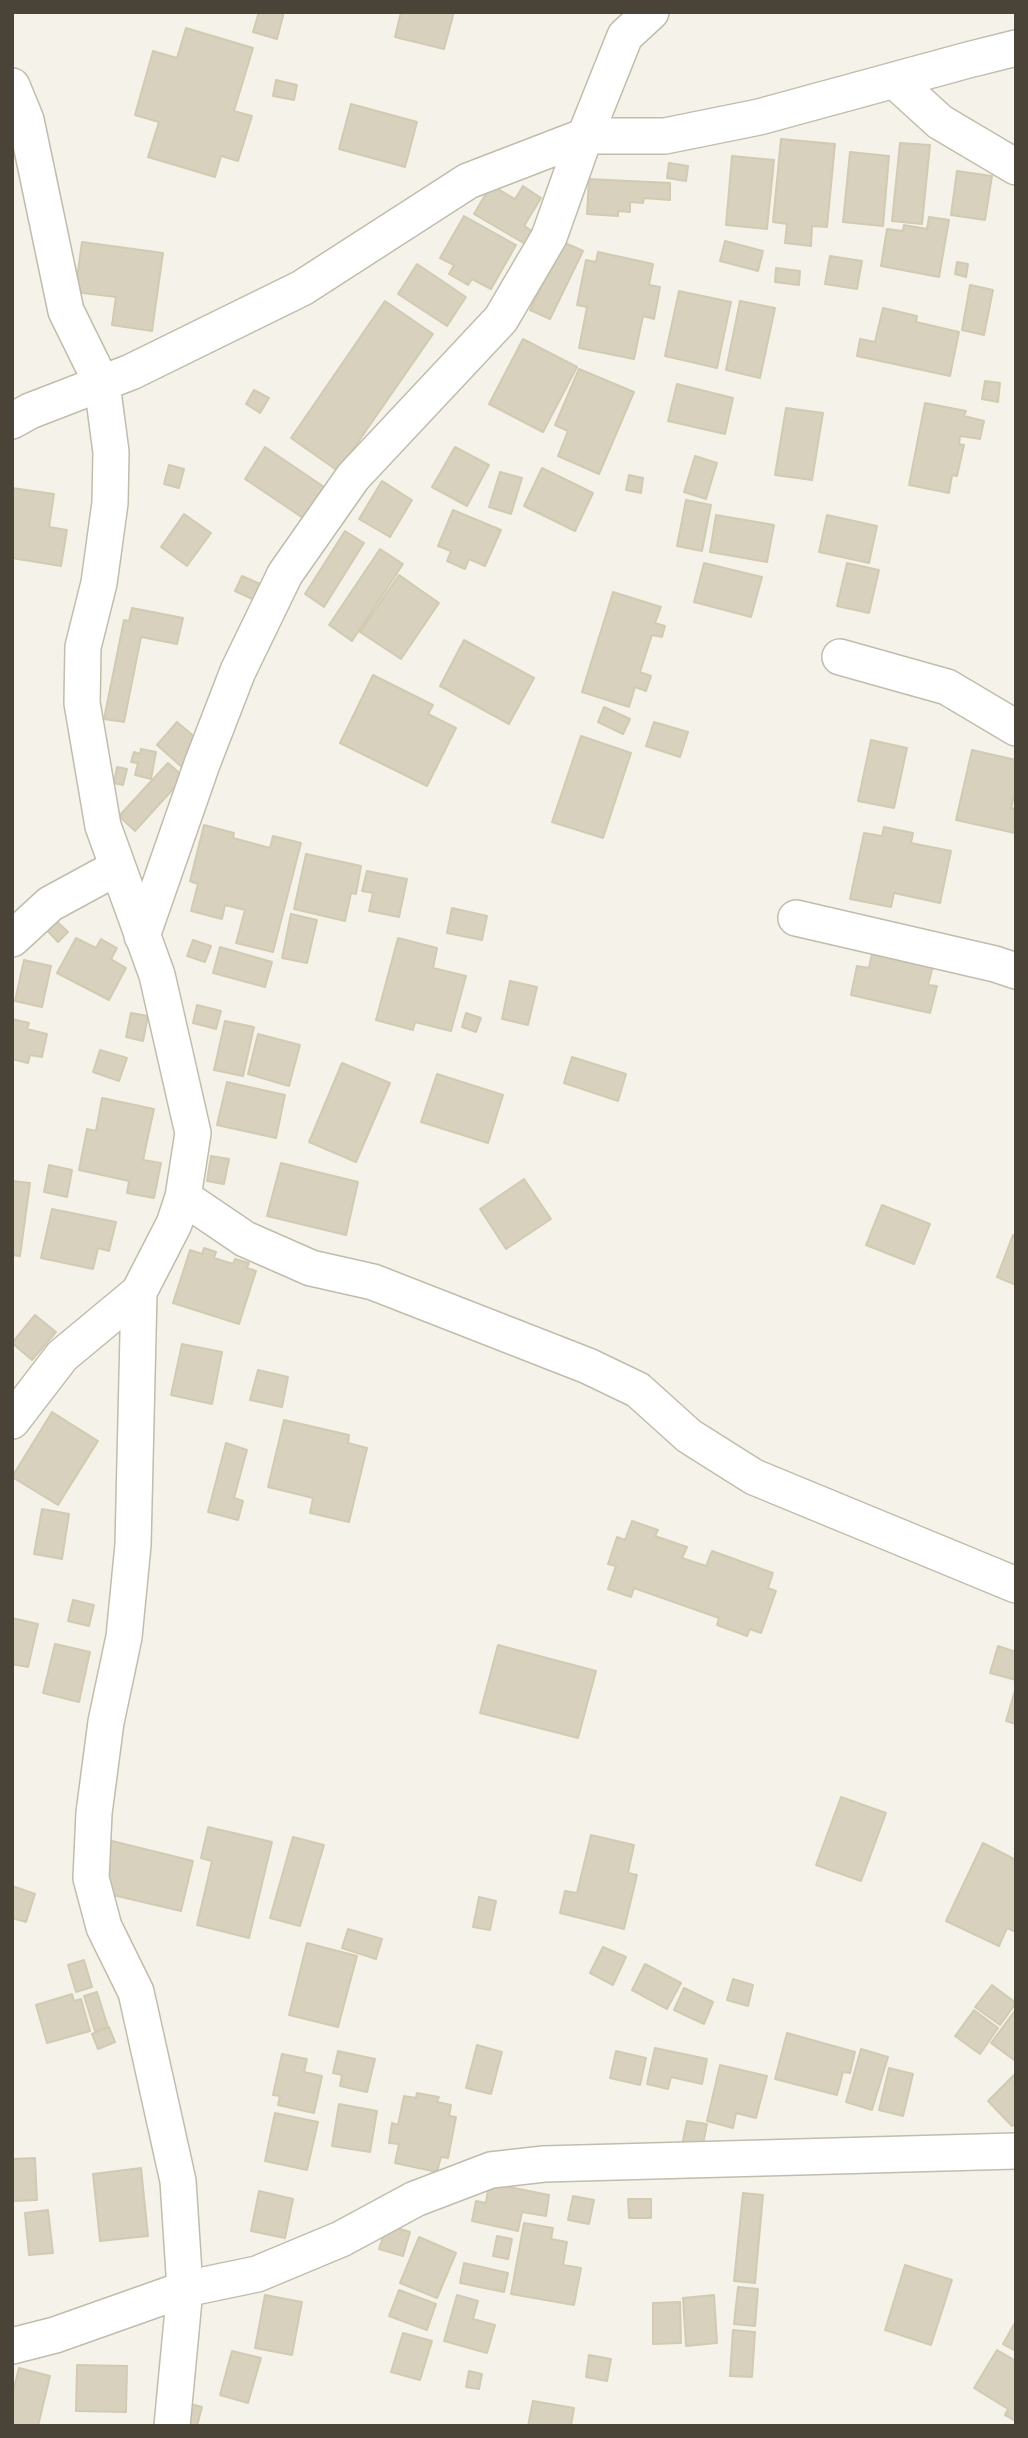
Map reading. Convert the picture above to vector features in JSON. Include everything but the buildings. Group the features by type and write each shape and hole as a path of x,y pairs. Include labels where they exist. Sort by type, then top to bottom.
{"street":[{"path":"142,936 202,764 238,671 285,574 352,477 501,319 549,237 625,36 651,12"},
{"path":"12,421 30,411 102,384 302,288 468,181 585,136 665,136 759,117 1016,48"},
{"path":"895,81 940,122 1016,167"},
{"path":"12,86 26,120 66,311 102,384 111,452 110,503 99,583 83,647 82,703 103,826 157,975 193,1133 183,1197 174,1224 139,1292 62,1356 12,1421"},
{"path":"840,657 947,687 1016,728"},
{"path":"12,939 50,904 118,867"},
{"path":"796,918 1016,971"},
{"path":"183,1197 245,1239 311,1268 373,1282 588,1366 638,1390 689,1436 754,1477 1016,1585"},
{"path":"139,1292 133,1545 124,1637 106,1722 90,1878 104,1927 136,1992 178,2182 185,2289 172,2426"},
{"path":"12,2346 55,2335 185,2289 257,2274 341,2239 415,2199 491,2170 544,2164 1016,2151"}]}
